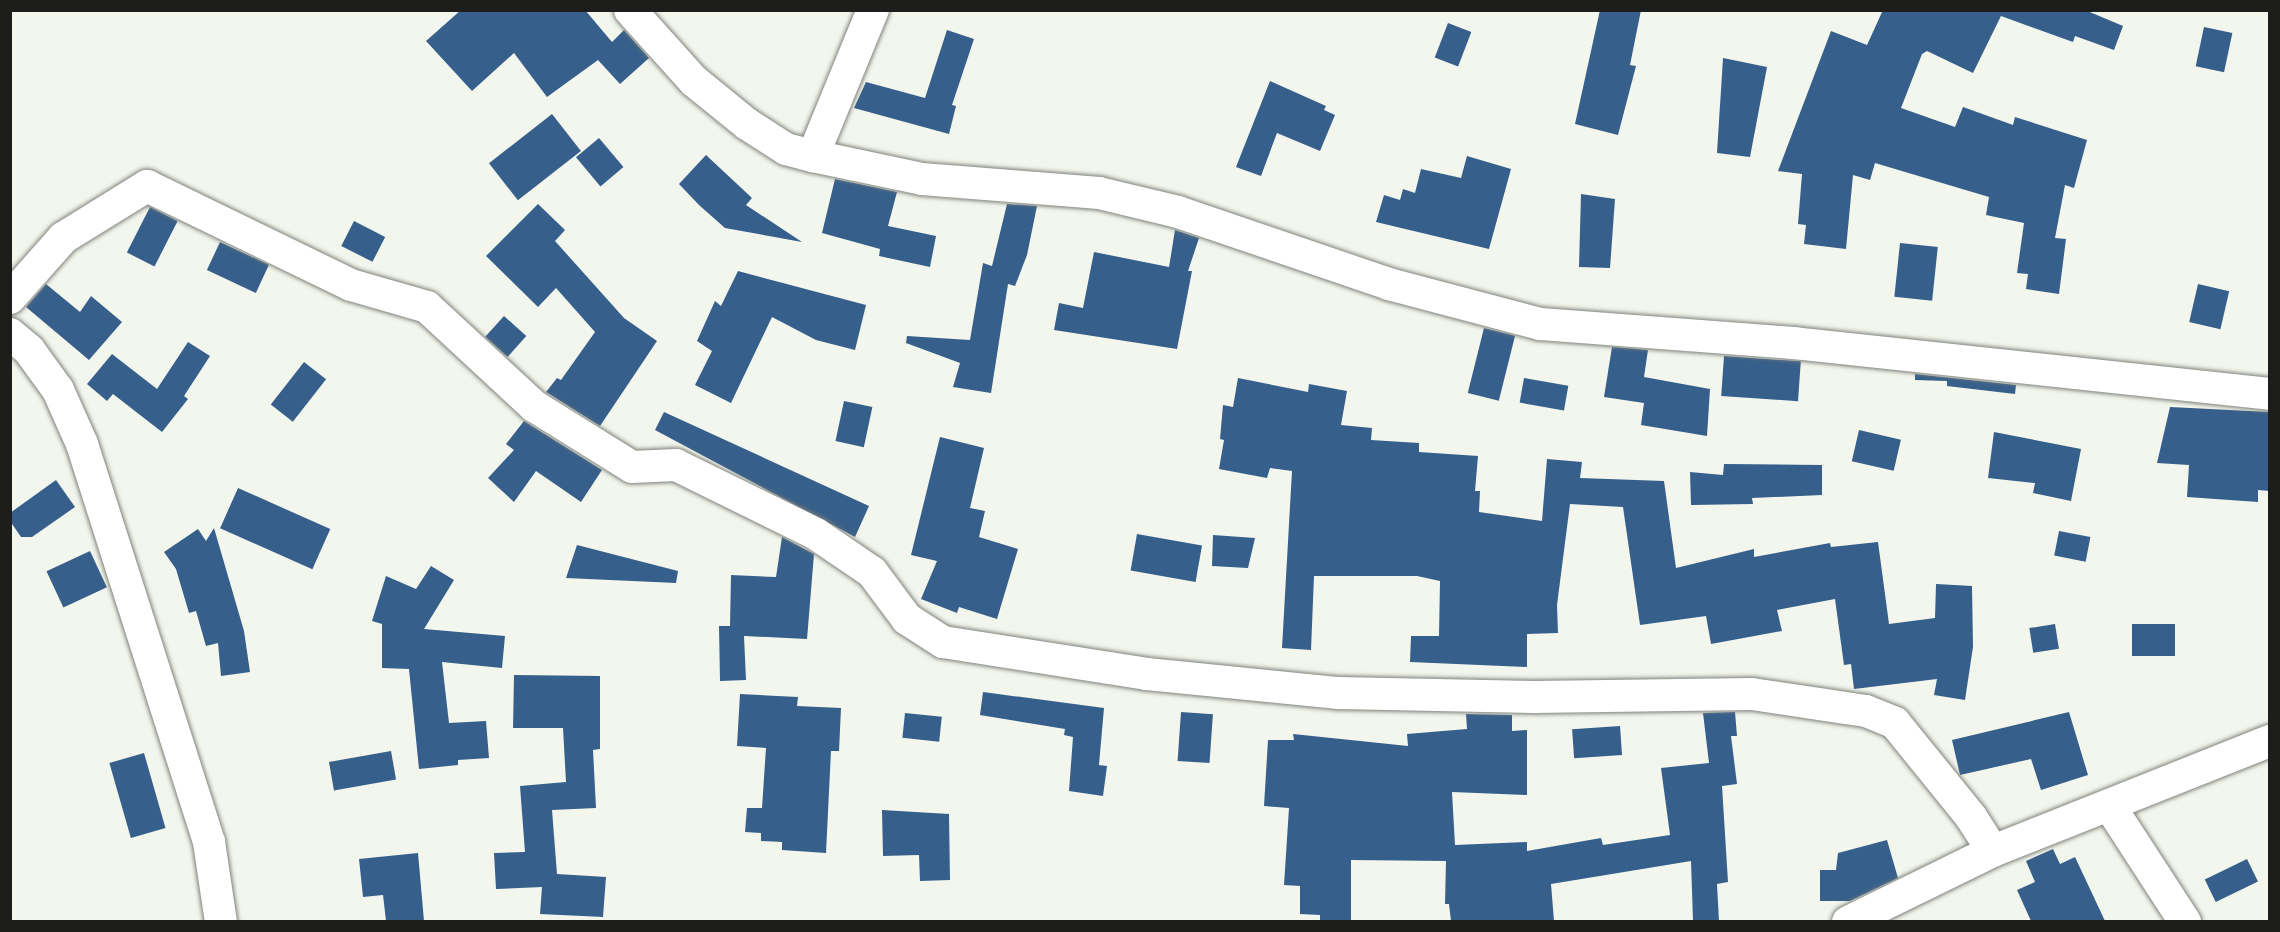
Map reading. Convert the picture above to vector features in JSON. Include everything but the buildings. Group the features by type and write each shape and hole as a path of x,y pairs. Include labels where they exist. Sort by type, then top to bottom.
{"street":[{"path":"630,10 694,81 747,124 786,149 813,156 922,179 1099,193 1178,212 1389,284 1540,324 1794,343 2270,394"},
{"path":"813,156 873,10"},
{"path":"10,298 63,238 147,186 351,285 427,307 534,406 632,467 676,465 816,534 872,572 908,619 943,642 1147,674 1339,693 1534,697 1752,694 1866,711 1895,723 1971,817 1993,851"},
{"path":"10,334 29,350 57,390 82,444 209,842 221,921"},
{"path":"1848,921 1993,851 2111,808 2270,741"},
{"path":"2111,808 2185,921"}]}
